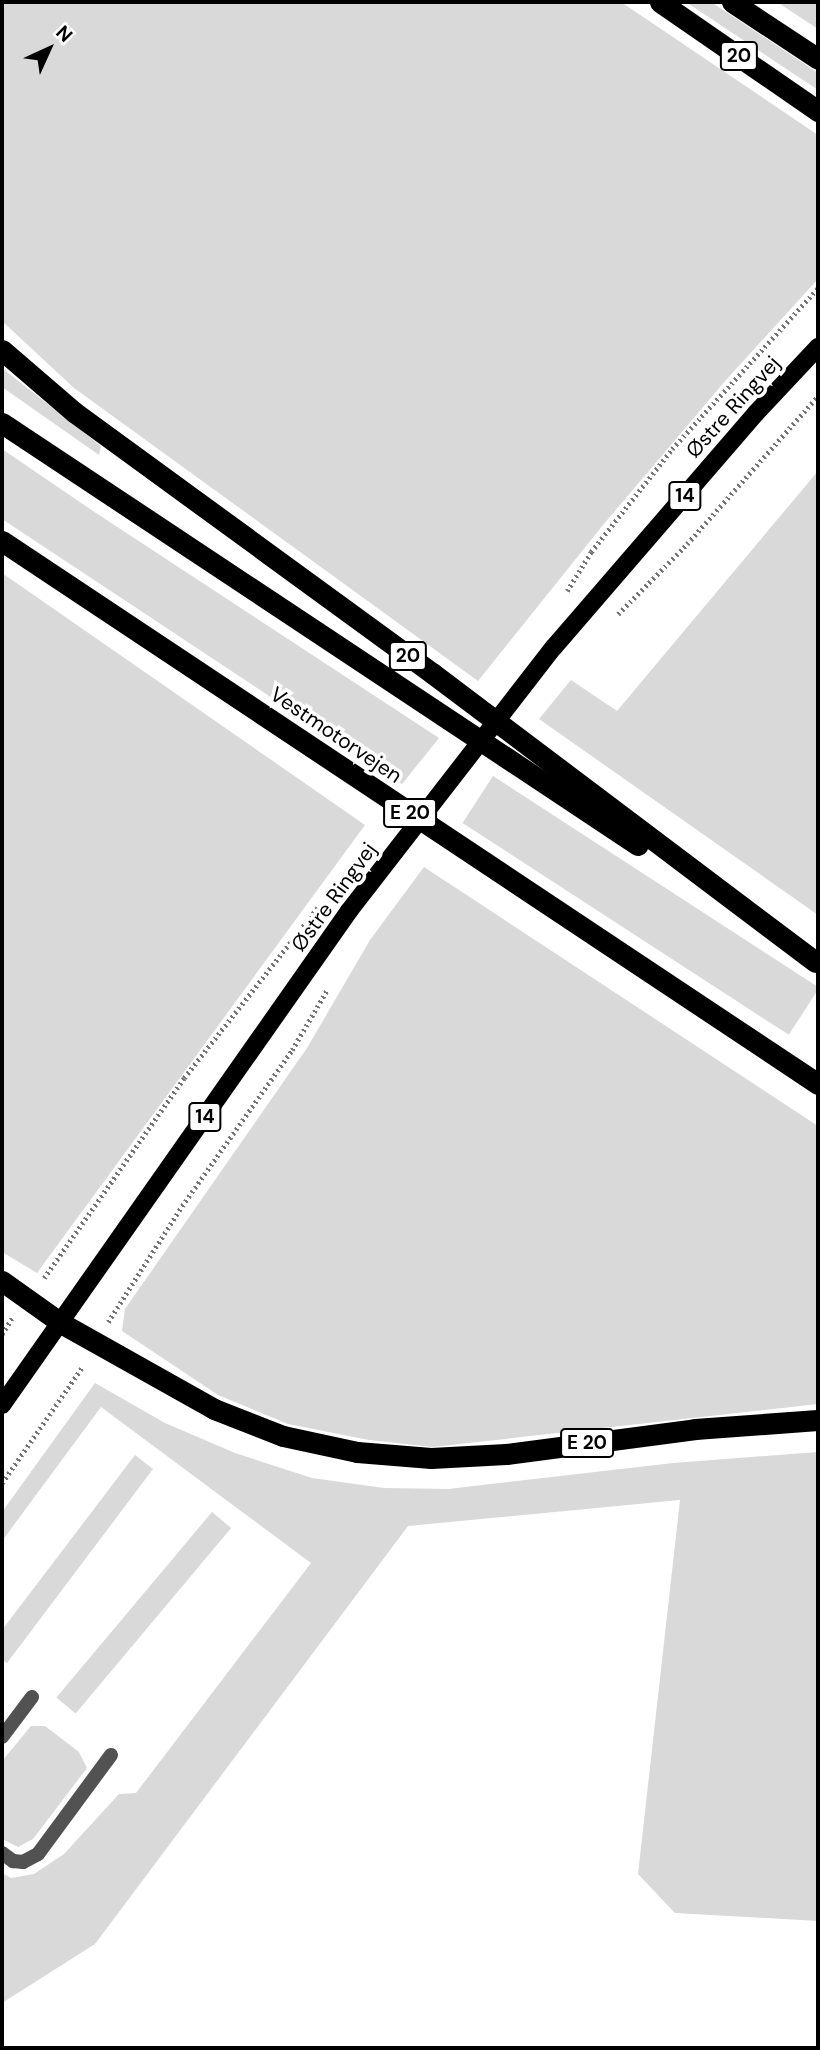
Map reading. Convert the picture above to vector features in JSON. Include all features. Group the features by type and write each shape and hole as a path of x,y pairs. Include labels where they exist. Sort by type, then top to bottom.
{"highway":[{"name":"20","path":"660,2 818,111"},
{"name":"20","path":"732,2 818,59"},
{"name":"20","path":"2,350 74,412 432,673 817,963"},
{"path":"2,423 817,963"},
{"name":"Vestmotorvejen","path":"2,541 818,1084"},
{"path":"2,1281 61,1323"},
{"name":"E 20","path":"61,1323 214,1409 284,1436 357,1452 431,1458 506,1454 695,1429 818,1420"}],"main road":[{"name":"Østre Ringvej","path":"2,1405 349,911 554,647 756,413 818,346"}],"lane":[{"path":"2,1737 32,1697"},
{"path":"2,1853 13,1861 23,1862 37,1854 111,1755"}],"path":[{"path":"562,598 591,552 672,449 818,288"},
{"path":"615,617 687,544 818,396"},
{"path":"2,1334 25,1297 50,1273 184,1078 321,903"},
{"path":"2,1483 97,1343 115,1307 292,1050 334,979"}],"shaded area":[{"path":"2,2 621,2 818,135 818,279 726,380 603,525 478,681 74,388 2,321"},
{"path":"686,2 711,2 818,73 818,90"},
{"path":"777,2 818,2 818,29"},
{"path":"2,368 101,446 99,455 2,387"},
{"path":"2,449 439,738 402,784 2,519"},
{"path":"818,471 818,915 539,719 571,680 617,711"},
{"path":"2,573 365,825 37,1273 2,1252"},
{"path":"493,776 818,987 789,1035 463,823"},
{"path":"424,867 818,1126 818,1404 433,1447 369,1440 288,1424 218,1395 122,1331 125,1309 307,1048 370,940"},
{"path":"95,1383 165,1423 235,1453 312,1478 384,1488 448,1489 673,1463 818,1452 818,1921 675,1913 638,1874 680,1500 408,1526 95,1944 2,2003 2,1873 11,1878 34,1874 64,1854 119,1794 136,1793 311,1563 101,1407 2,1541 2,1512"},
{"path":"135,1455 153,1469 7,1663 2,1660 2,1630"},
{"path":"212,1512 231,1528 76,1713 56,1697"},
{"path":"31,1726 45,1726 79,1752 87,1768 33,1839 18,1847 2,1839 2,1761"}]}
